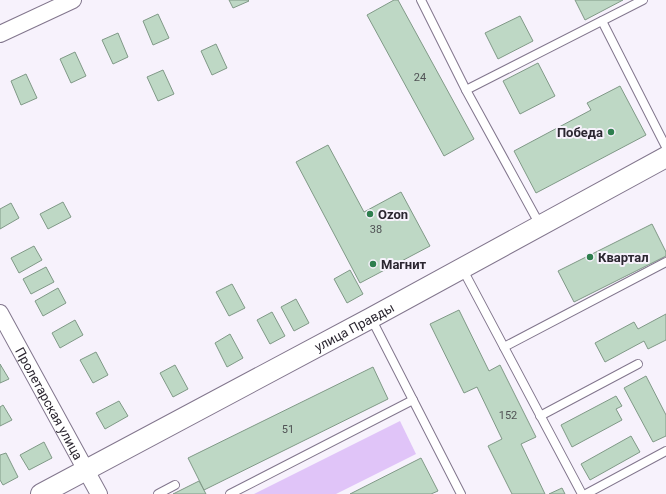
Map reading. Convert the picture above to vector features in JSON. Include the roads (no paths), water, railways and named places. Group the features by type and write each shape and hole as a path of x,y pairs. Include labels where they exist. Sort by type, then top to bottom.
{"street":[{"path":"0,34 73,0"},
{"name":"улица Правды","path":"41,494 371,318 666,157"},
{"name":"Пролетарская улица","path":"0,313 99,494"}],"lane":[{"path":"421,0 466,90 540,226"},
{"path":"466,90 643,0"},
{"path":"602,21 666,147"},
{"path":"504,347 666,262"},
{"path":"462,268 582,494"},
{"path":"371,318 461,494"},
{"path":"540,416 638,364"},
{"path":"230,494 413,400"},
{"path":"586,494 666,451"},
{"path":"158,494 175,485"}],"place":[{"name":"Победа","path":"611,132"},
{"name":"Ozon","path":"370,214"},
{"name":"Квартал","path":"590,257"},
{"name":"Магнит","path":"373,264"}]}
